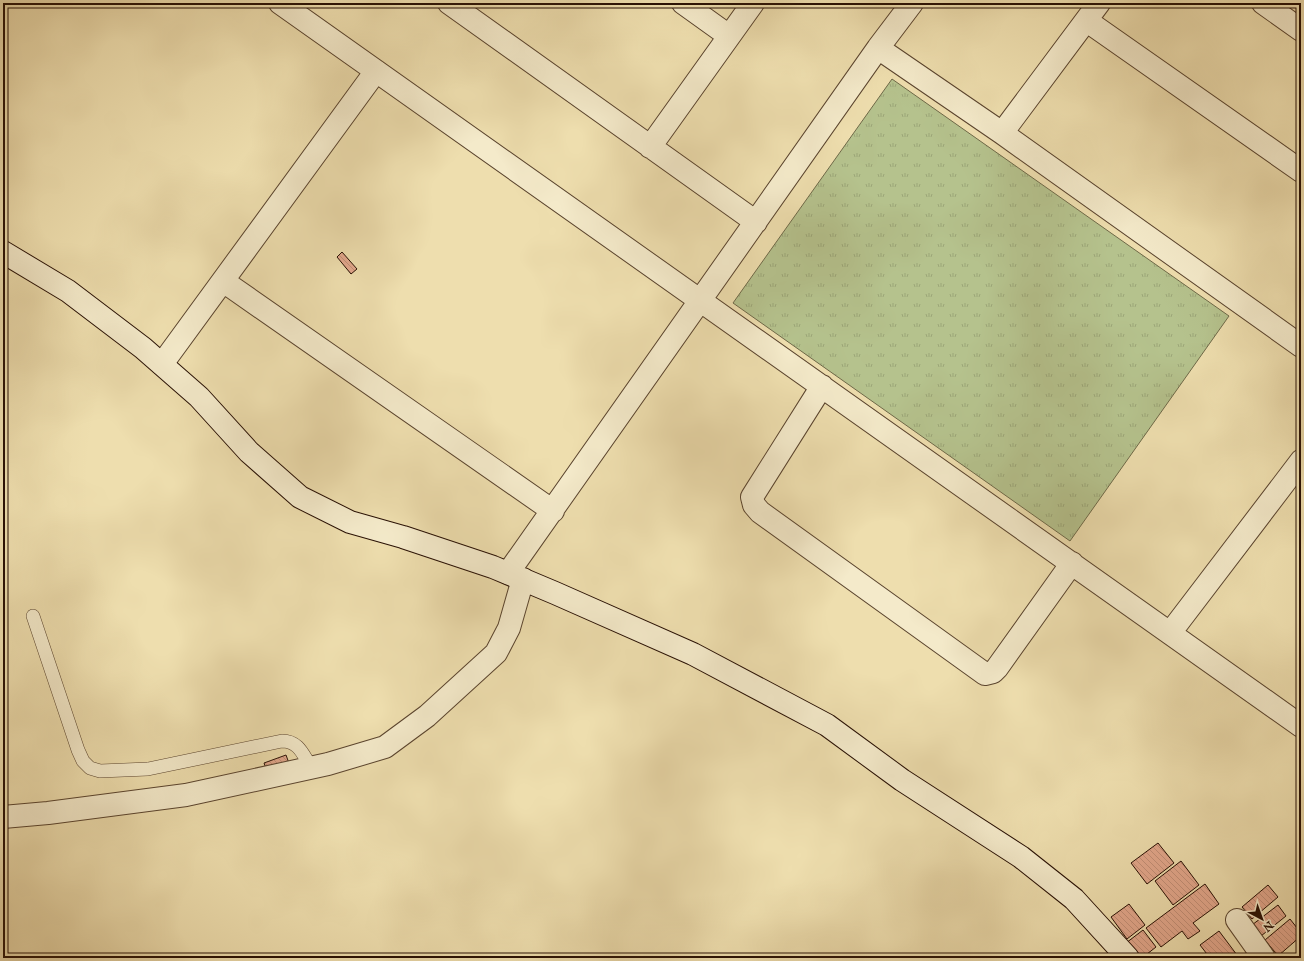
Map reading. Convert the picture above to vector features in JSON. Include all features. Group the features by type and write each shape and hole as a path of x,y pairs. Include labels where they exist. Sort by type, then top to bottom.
{"street":[{"path":"280,3 1301,726"},
{"path":"449,3 756,222"},
{"path":"683,3 729,36"},
{"path":"650,147 753,3"},
{"path":"3,816 48,813 186,795 312,768 359,756 385,747 432,711 496,653 509,628 516,576 552,511 878,48 912,3"},
{"path":"1002,133 1099,3"},
{"path":"1264,3 1301,30"},
{"path":"1087,21 1301,171"},
{"path":"878,48 1002,133 1301,346"},
{"path":"162,364 376,71"},
{"path":"3,252 68,291 143,348 199,397 249,452 300,497 350,522 403,537 516,576 693,654 827,725 902,780 1022,857 1074,900 1128,958"},
{"path":"223,281 552,511"},
{"path":"822,386 752,497 754,505 760,512 985,674 993,672 997,668 1072,563"},
{"path":"1170,633 1301,461"},
{"path":"1237,920 1264,958"}],"lane":[{"path":"34,616 78,750 83,761 90,768 100,771 148,769 282,741 290,741 296,745 312,768"}],"green space":[{"path":"892,79 1229,316 1070,541 733,303"}],"building":[{"path":"342,252 357,269 351,274 337,257"},
{"path":"286,755 290,766 268,774 264,763"},
{"path":"1158,843 1174,863 1147,884 1131,863"},
{"path":"1181,861 1199,885 1173,905 1155,881"},
{"path":"1205,884 1219,904 1193,923 1200,931 1188,939 1182,931 1161,947 1146,928"},
{"path":"1268,885 1278,897 1252,919 1242,907"},
{"path":"1129,904 1145,925 1127,939 1111,917"},
{"path":"1278,905 1286,916 1261,936 1252,925"},
{"path":"1290,919 1301,933 1301,936 1278,956 1265,940"},
{"path":"1143,930 1156,947 1142,958 1138,958 1126,943"},
{"path":"1219,931 1237,955 1233,958 1210,958 1200,945"},
{"path":"1246,953 1250,958 1239,958"}]}
